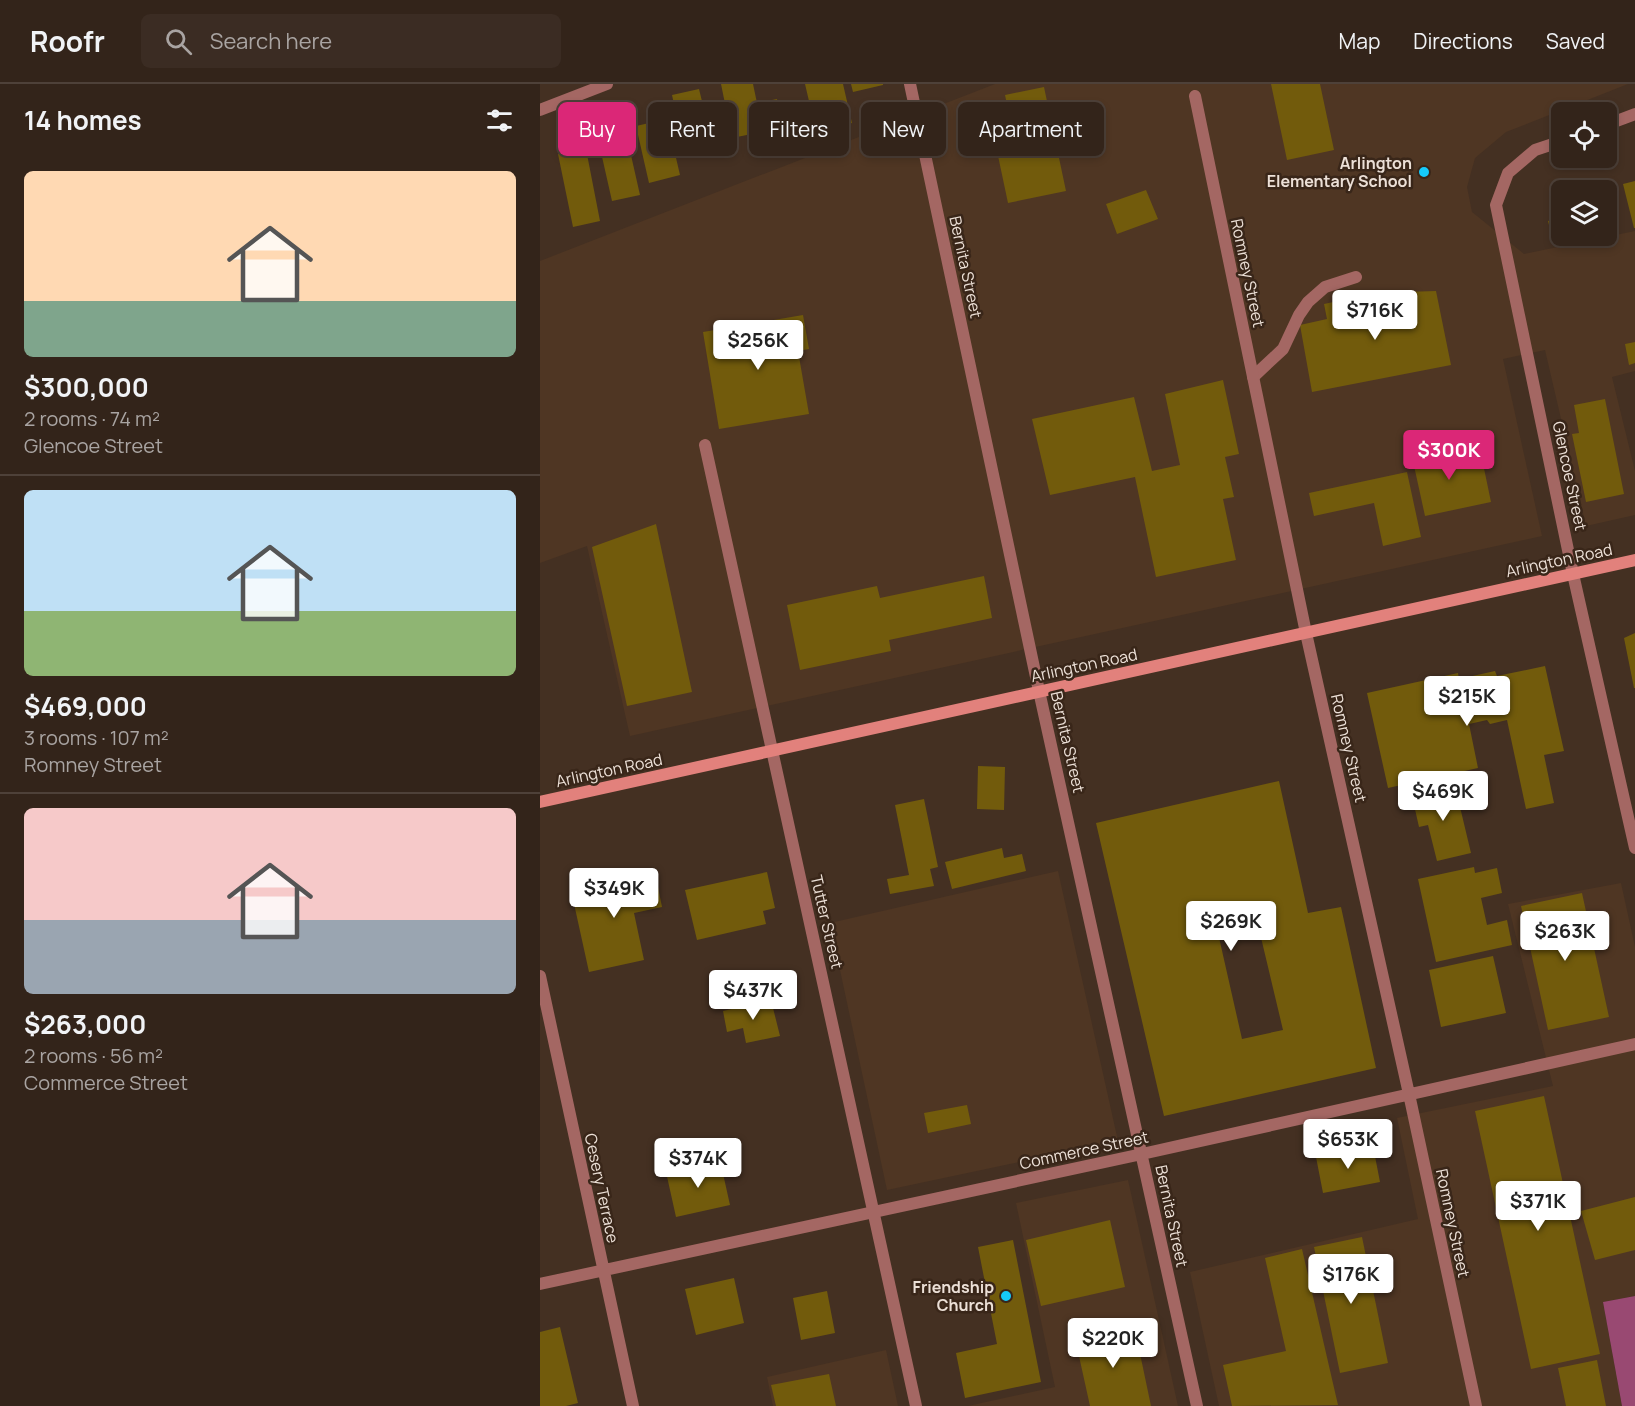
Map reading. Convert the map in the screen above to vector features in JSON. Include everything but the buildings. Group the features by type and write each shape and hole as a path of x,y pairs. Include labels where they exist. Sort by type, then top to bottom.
{"main road":[{"name":"Arlington Road","path":"540,802 1635,561"}],"street":[{"path":"540,110 607,84"},
{"name":"Bernita Street","path":"910,84 1197,1406"},
{"name":"Romney Street","path":"1195,96 1306,633 1476,1406"},
{"path":"1617,121 1635,114"},
{"name":"Glencoe Street","path":"1551,145 1535,150 1508,173 1496,205 1573,574 1635,848"},
{"path":"1253,377 1283,349 1299,315 1308,302 1325,287 1356,277"},
{"name":"Tutter Street","path":"705,445 916,1406"},
{"name":"Cesery Terrace","path":"540,976 633,1406"},
{"name":"Commerce Street","path":"540,1284 1142,1154 1635,1044"}],"shaded area":[{"path":"995,84 1628,84 1582,102 1551,102 1551,114 1506,132 1475,158 1467,187 1472,212 1524,254 1563,246 1617,246 1617,235 1635,231 1635,371 1612,377 1635,471 1635,515 1586,526 1545,350 1503,359 1542,536 630,736 587,546 540,563 540,261 810,156 849,156 849,141 861,136 861,156 946,156 946,103"},
{"path":"1058,871 1118,1141 887,1190 830,923"},
{"path":"1621,883 1635,947 1635,1296 1603,1302 1622,1406 1219,1406 1190,1272 1418,1219 1397,1118 1553,1086 1508,904"},
{"path":"1128,1180 1178,1406 968,1406 1055,1387 1016,1203"},
{"path":"1635,1296 1635,1406 1622,1406 1603,1302"},
{"path":"886,1350 898,1406 773,1406 767,1377"}],"place":[{"name":"Arlington Elementary School","path":"1424,172"},
{"name":"Friendship Church","path":"1006,1296"}]}
